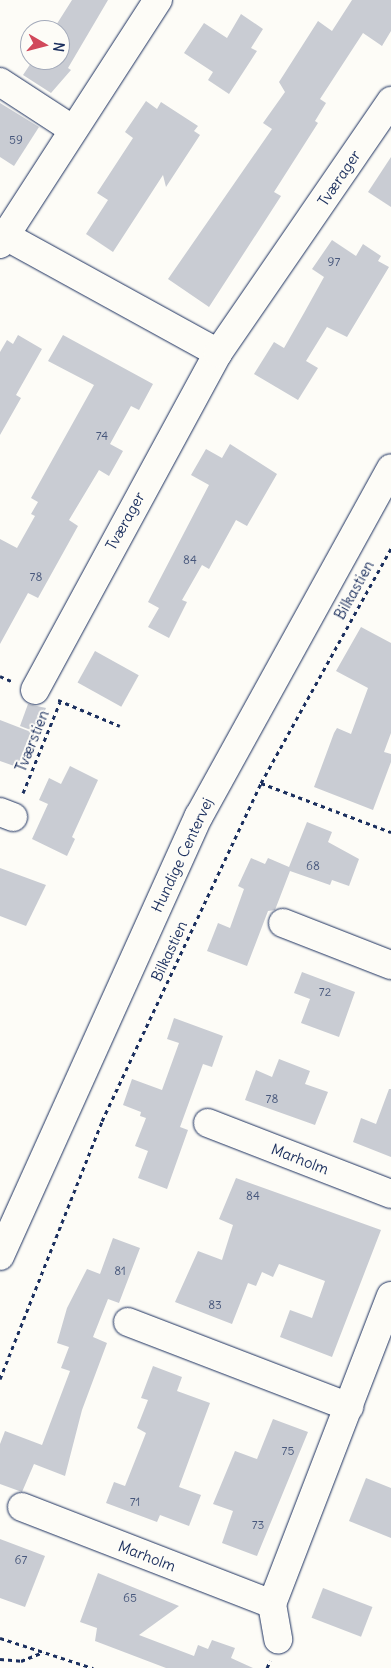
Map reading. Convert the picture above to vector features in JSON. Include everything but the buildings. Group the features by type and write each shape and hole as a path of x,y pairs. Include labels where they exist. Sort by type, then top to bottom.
{"street":[{"path":"158,0 2,238 218,353"},
{"path":"0,82 72,129"},
{"name":"Tværager","path":"35,690 70,620 218,353 391,102"},
{"name":"Hundige Centervej","path":"0,1256 199,816 391,468"},
{"path":"283,923 391,965"},
{"name":"Marholm","path":"208,1123 391,1194"},
{"path":"278,1639 272,1604 390,1302"},
{"path":"128,1322 348,1407"},
{"name":"Marholm","path":"22,1507 272,1604"}],"path":[{"name":"Bilkastien","path":"0,1380 102,1121 261,783 391,548"},
{"name":"Tværstien","path":"6,814 60,701"},
{"name":"Tværstien","path":"69,705 120,726"},
{"path":"261,783 391,832"},
{"path":"0,1638 93,1668"},
{"path":"0,1659 21,1661 43,1652"}]}
